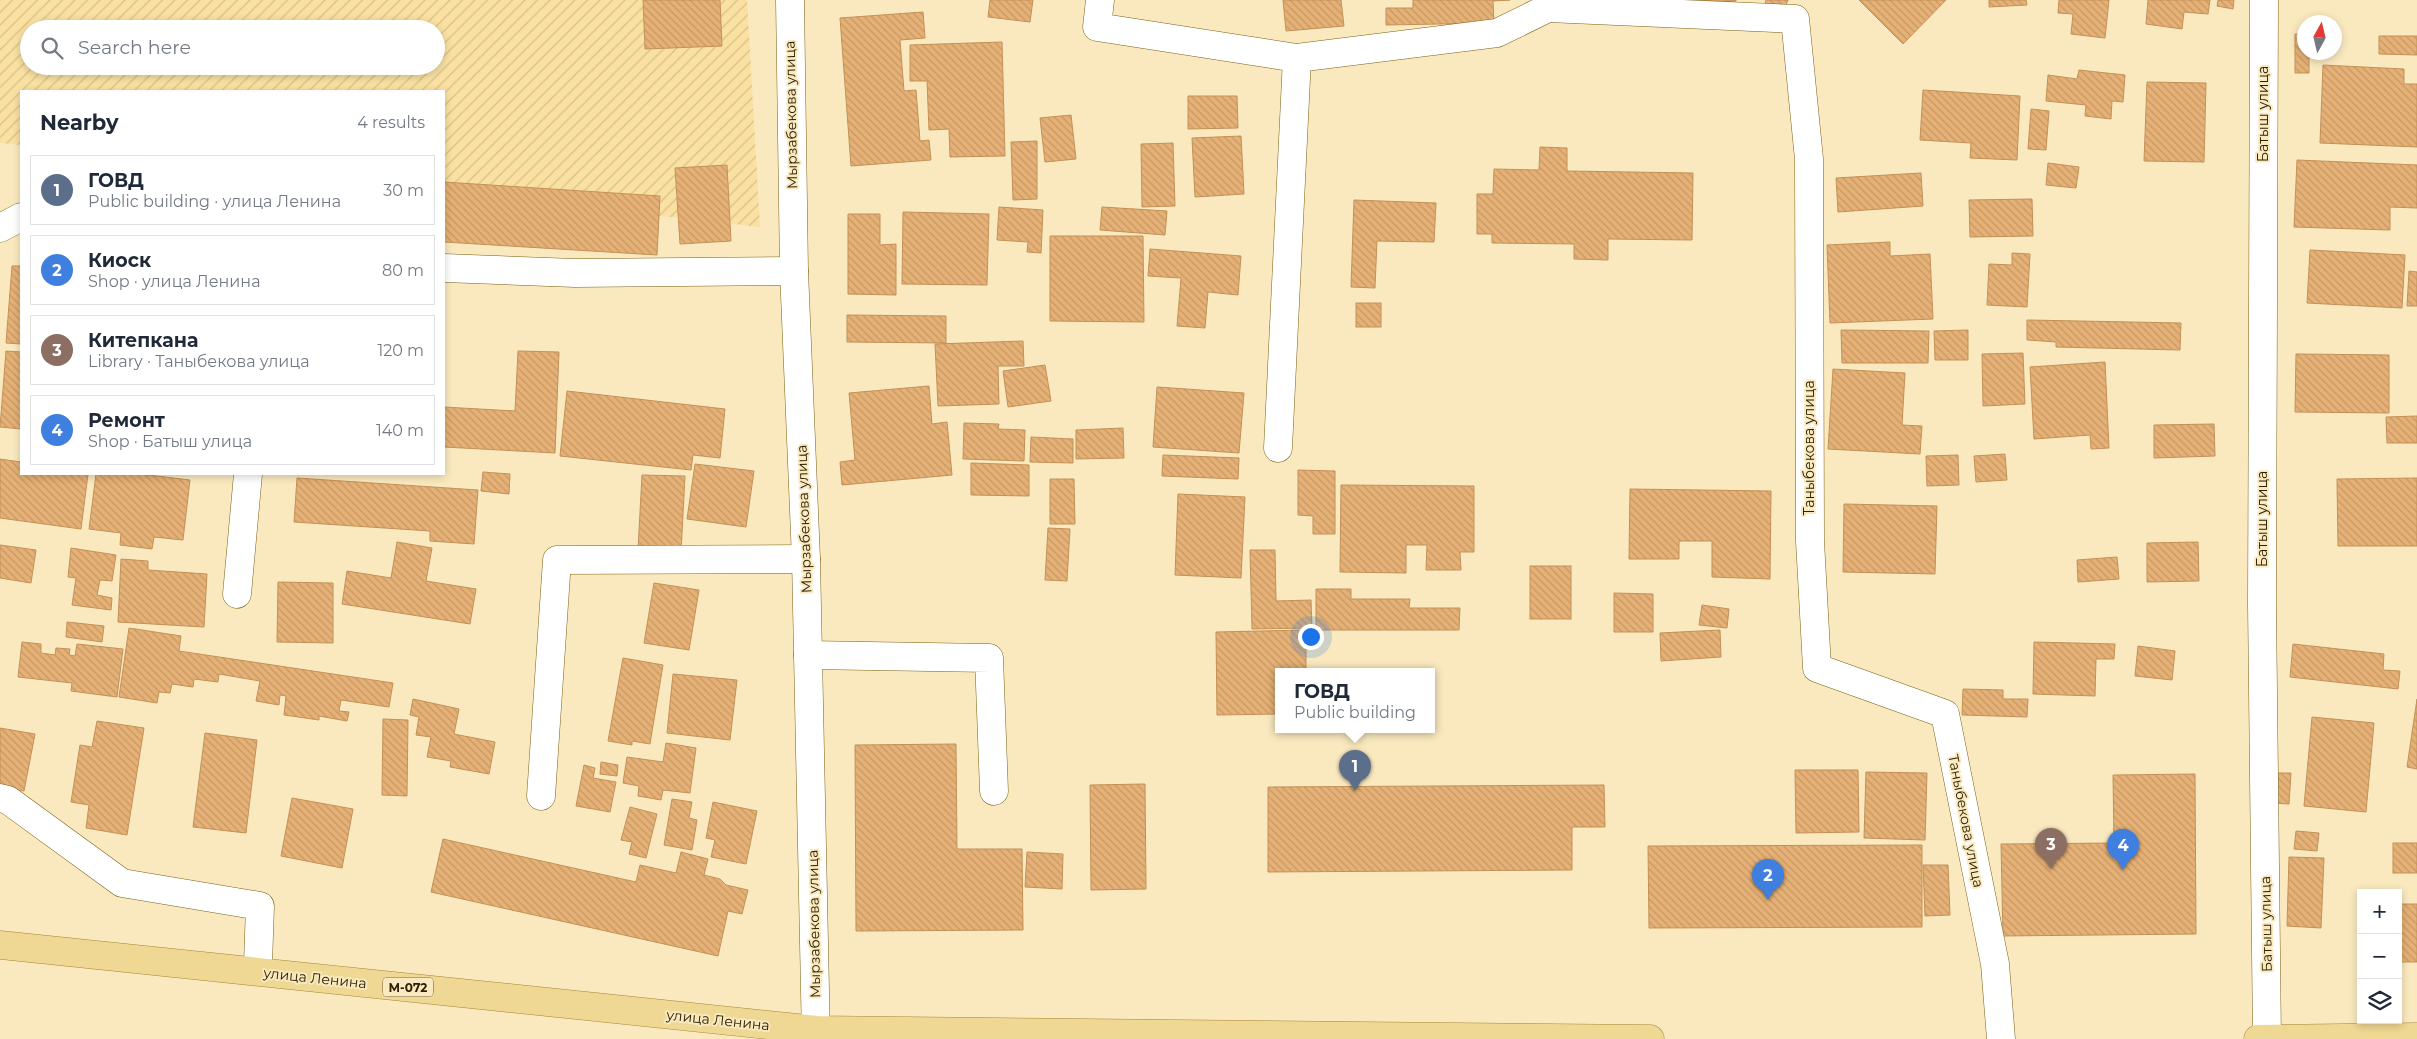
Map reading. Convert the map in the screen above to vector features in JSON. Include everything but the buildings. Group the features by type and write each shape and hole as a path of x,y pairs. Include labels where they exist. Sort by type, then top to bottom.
{"main road":[{"name":"улица Ленина","path":"0,945 816,1034 1650,1039"},
{"path":"2258,1039 2417,1037"}],"street":[{"name":"Мырзабекова улица","path":"790,0 794,270 806,559 816,1034"},
{"path":"1100,0 1097,27 1296,58 1497,33 1548,4"},
{"name":"Батыш улица","path":"2264,0 2262,605 2266,1039"},
{"name":"Таныбекова улица","path":"1548,4 1795,18 1809,159 1810,541 1817,668 1945,714 1995,964 2001,1039"},
{"path":"1278,448 1296,58"},
{"path":"0,228 20,218"},
{"path":"445,268 574,273 794,270"},
{"path":"237,594 248,475"},
{"path":"541,796 557,560 806,559"},
{"path":"808,655 989,658 994,791"},
{"path":"0,798 8,800 122,883 260,906 258,964"}],"shaded area":[{"path":"0,0 747,0 760,227 445,192 445,90 20,90 20,145 0,143"}],"place":[{"name":"ГОВД","path":"1355,791"},
{"name":"Китепкана","path":"2051,869"},
{"name":"Ремонт","path":"2123,870"},
{"name":"Киоск","path":"1768,900"}]}
